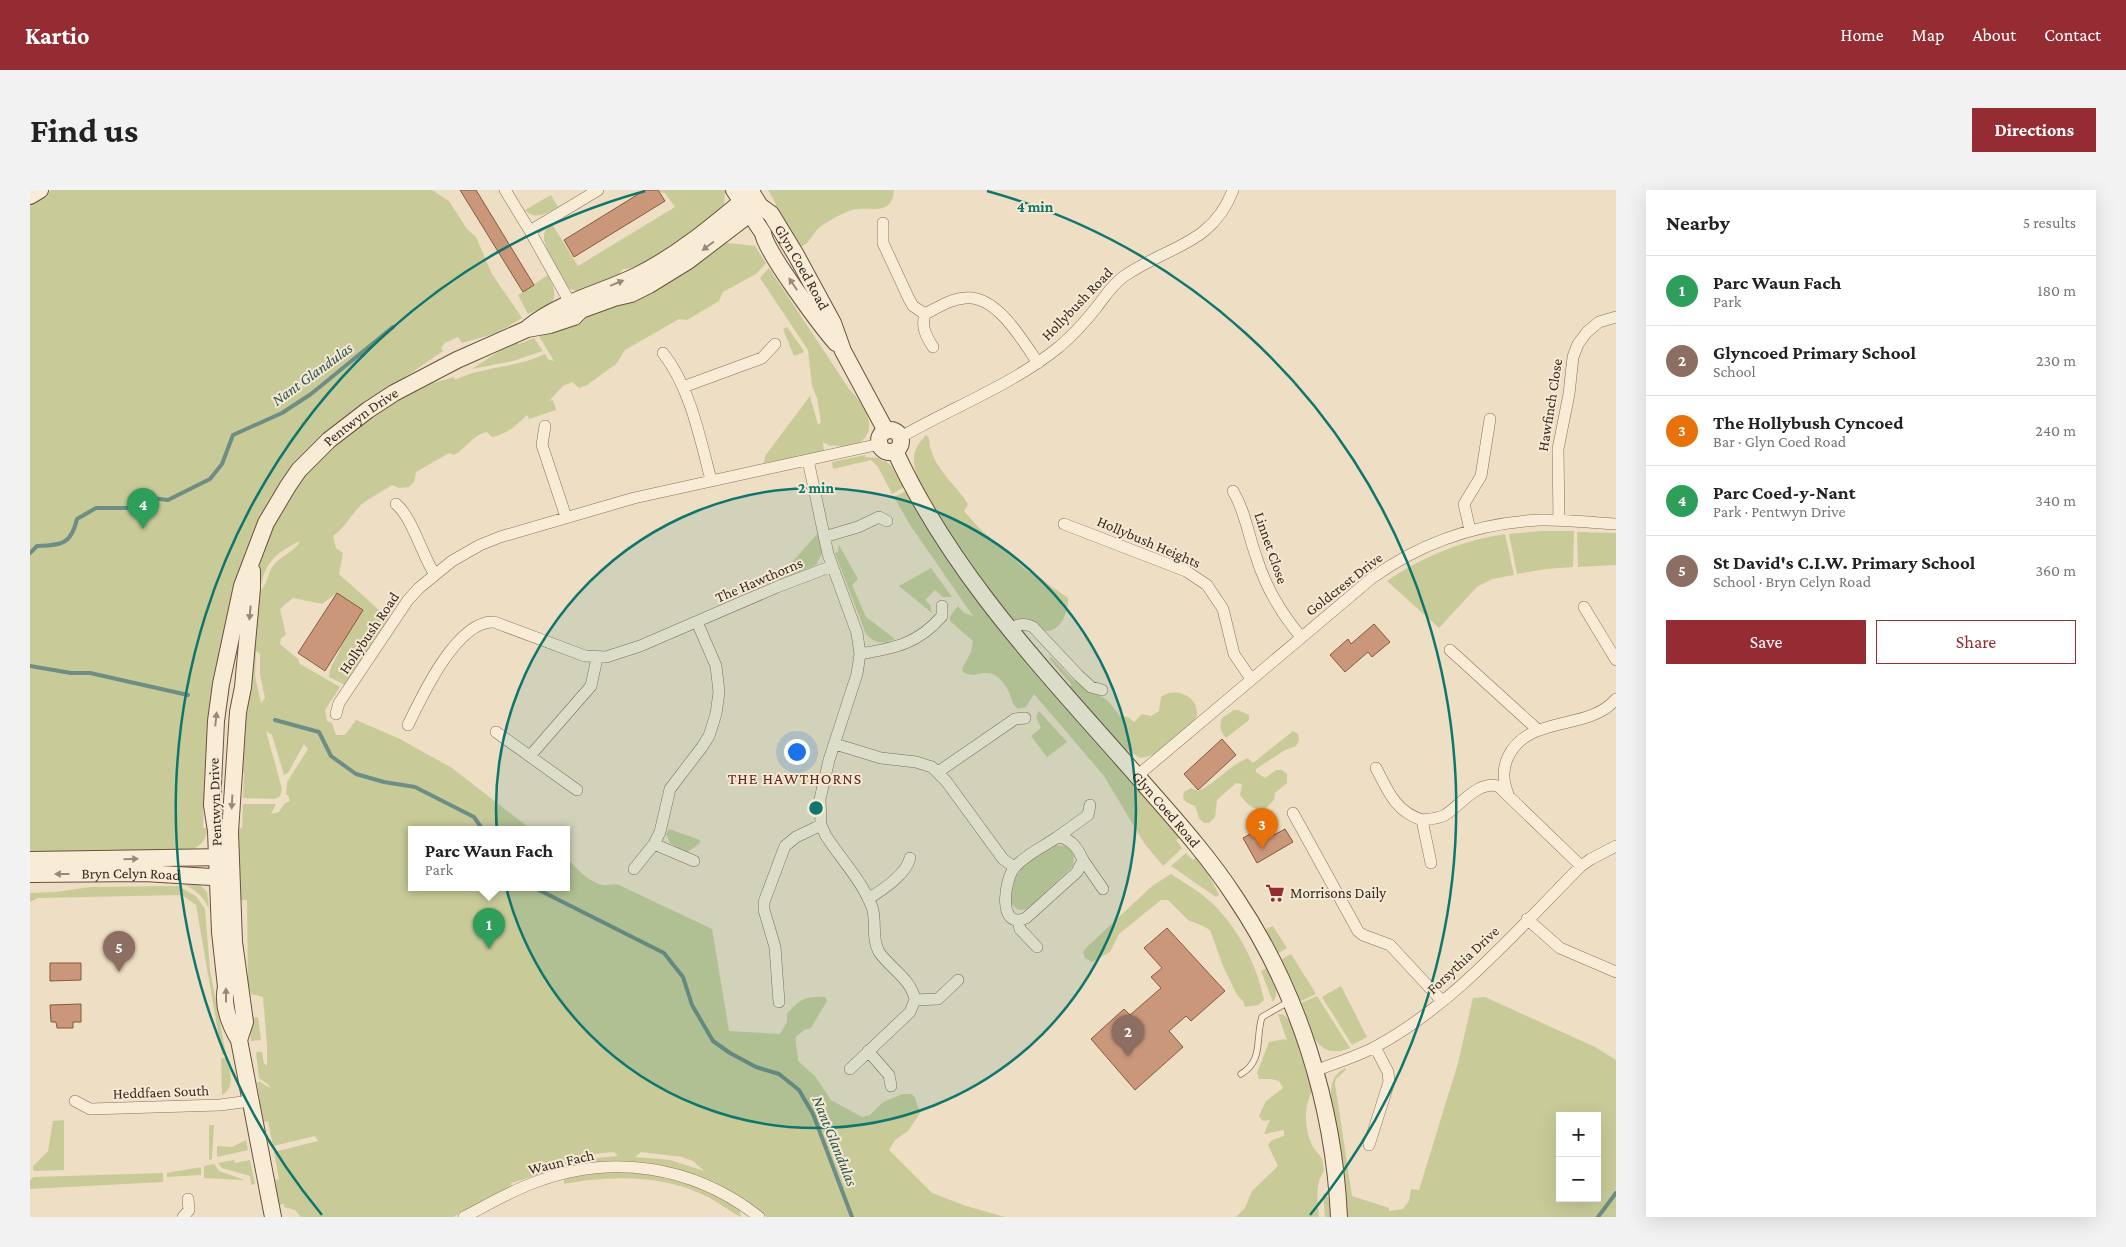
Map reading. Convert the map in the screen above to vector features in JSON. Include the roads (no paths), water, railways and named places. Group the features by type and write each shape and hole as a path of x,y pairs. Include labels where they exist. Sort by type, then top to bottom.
{"street":[{"path":"30,196 40,190"},
{"path":"505,190 568,299 577,306"},
{"path":"530,231 598,190"},
{"name":"Hollybush Road","path":"336,714 340,703 390,625 419,588 452,561 480,545 566,517 712,480 890,441 1038,363 1061,345 1080,326 1121,278 1191,240 1211,226 1222,213 1233,190"},
{"name":"Pentwyn Drive","path":"225,857 212,805 212,768 216,721 242,586 252,564 266,523 288,486 315,453 345,426 368,410 420,378 527,329 544,315 631,294 649,285 688,261 731,229 748,199"},
{"name":"Pentwyn Drive","path":"577,306 654,266 748,199"},
{"name":"Glyn Coed Road","path":"748,199 763,233 764,240 822,327 843,351"},
{"name":"Glyn Coed Road","path":"748,199 770,214 796,255 833,323 843,351 936,528 961,566 1008,630 1203,853 1236,898 1263,944 1290,1002 1315,1071 1332,1148 1339,1217"},
{"path":"883,223 884,243 913,306 924,314"},
{"name":"Glyn Coed Road","path":"731,229 741,229 764,240"},
{"path":"924,314 960,299 976,299 986,302 1001,313 1038,363"},
{"path":"924,314 922,321 924,329 933,347"},
{"name":"Hawfinch Close","path":"1559,520 1558,449 1569,394 1573,357 1578,344 1587,332 1600,322 1616,318"},
{"path":"682,387 762,358 776,344"},
{"path":"663,353 676,369 705,453 712,480"},
{"path":"1470,530 1464,504 1481,476 1490,419"},
{"path":"545,426 542,445 566,517"},
{"path":"808,460 824,537 832,566 856,633 860,654 857,674 834,744 820,799 821,825 826,836 868,899 874,917 874,936 878,950 909,985 915,1000 910,1012 850,1069"},
{"name":"Linnet Close","path":"1233,491 1241,504 1264,578 1284,615 1301,637"},
{"path":"396,504 404,511 426,561 435,575"},
{"path":"824,537 858,527 879,517 887,521"},
{"name":"Goldcrest Drive","path":"1137,776 1372,578 1426,545 1470,530 1523,521 1559,520 1616,524"},
{"name":"Hollybush Heights","path":"1064,524 1186,570 1207,584 1223,609 1234,654 1251,679"},
{"name":"Pentwyn Drive","path":"252,564 252,588 244,687 238,712 230,832 225,857 220,932 226,987 224,994 230,1024 239,1040 273,1217"},
{"name":"The Hawthorns","path":"408,726 432,677 463,636 478,624 494,622 585,656 597,658 616,655 777,587 832,566"},
{"path":"860,654 888,649 914,640 934,626 942,616 942,606"},
{"path":"1584,607 1616,660"},
{"path":"634,869 654,844 662,823 670,789 702,747 716,714 719,692 716,666 697,622"},
{"path":"1008,630 1021,624 1033,627 1079,676 1092,687 1102,690"},
{"path":"1450,650 1538,730"},
{"path":"530,756 591,686 597,658"},
{"path":"1508,794 1504,775 1505,764 1518,742 1538,730 1594,714 1611,705 1616,698"},
{"path":"938,772 1015,719 1025,718"},
{"path":"496,732 577,790"},
{"path":"834,744 881,758 921,764 938,772 1003,859 1014,867"},
{"path":"1376,768 1397,805 1405,812 1422,820 1434,819 1444,815 1484,786 1492,784 1498,786 1581,866"},
{"path":"1037,948 1020,929 1018,920 1008,913 1004,902 1006,885 1014,867 1088,815 1090,805"},
{"path":"1293,813 1358,931 1363,936 1390,945 1442,1001"},
{"path":"1422,820 1431,863"},
{"path":"779,1002 774,947 764,910 764,902 785,846 796,837 821,825"},
{"path":"1056,838 1061,837 1072,842 1103,889"},
{"path":"654,844 694,861"},
{"name":"Forsythia Drive","path":"1315,1071 1375,1047 1405,1029 1469,978 1581,866 1591,858 1616,846"},
{"name":"Bryn Celyn Road","path":"30,860 225,857"},
{"path":"868,899 883,889 908,866 910,858"},
{"path":"1018,920 1026,918 1077,872 1083,860"},
{"name":"Bryn Celyn Road","path":"30,874 144,873 225,878"},
{"path":"1527,919 1560,948 1616,972"},
{"path":"915,1000 938,999 958,980"},
{"path":"1369,1145 1389,1082 1388,1072 1375,1047"},
{"path":"868,1051 889,1075 891,1086"},
{"name":"Heddfaen South","path":"75,1101 90,1109 220,1105 250,1101"},
{"name":"Waun Fach","path":"464,1217 486,1212 520,1188 548,1178 584,1169 623,1167 668,1172 694,1180 726,1194 759,1217"},
{"path":"183,1217 189,1210 188,1199"}],"lane":[{"path":"1241,1074 1254,1064 1262,1017 1290,1002"}],"waterway":[{"name":"Nant Glandulas","path":"30,553 37,546 64,542 72,534 77,519 96,508 132,508 143,497 168,500 210,479 222,464 233,435 282,413 311,394 393,327"},
{"name":"Nant Glandulas","path":"30,666 71,673 90,673 188,695"},
{"name":"Nant Glandulas","path":"275,720 319,732 331,756 356,774 384,782 415,787 474,817 480,826"},
{"name":"Nant Glandulas","path":"541,891 664,953 683,977 692,1005 713,1041 756,1067 779,1074 799,1090 813,1114 852,1217"},
{"path":"1598,1217 1616,1193"}],"place":[{"name":"Parc Coed-y-Nant","path":"143,529"},
{"name":"The Hollybush Cyncoed","path":"1262,849"},
{"name":"Morrisons Daily","path":"1275,893"},
{"name":"Parc Waun Fach","path":"489,949"},
{"name":"St David's C.I.W. Primary School","path":"119,972"},
{"name":"Glyncoed Primary School","path":"1128,1056"}],"district":[{"name":"THE HAWTHORNS","path":"795,778"}]}
